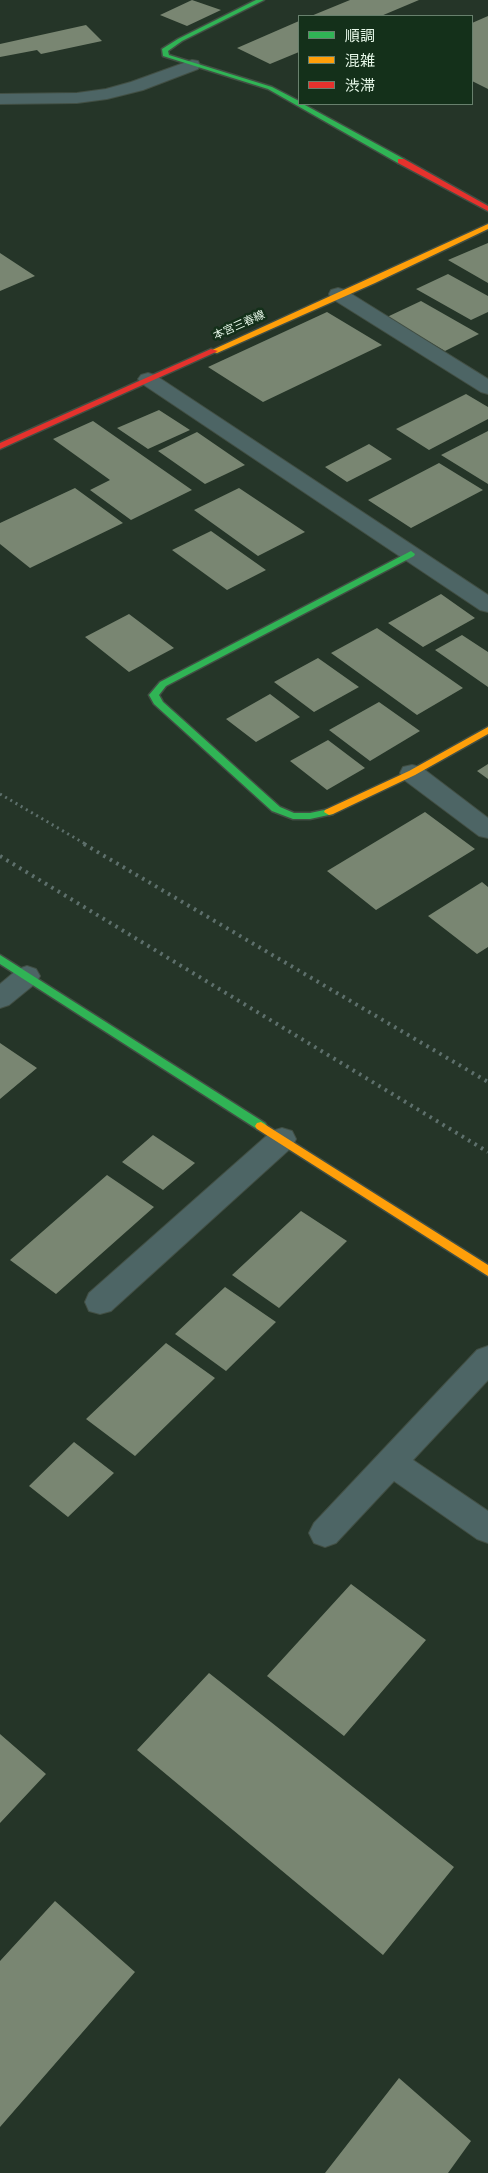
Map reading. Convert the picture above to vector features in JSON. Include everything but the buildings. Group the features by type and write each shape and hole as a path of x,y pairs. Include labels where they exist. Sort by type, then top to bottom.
{"street":[{"path":"261,0 164,50 166,56 270,88 298,104"},
{"path":"0,99 77,98 107,94 137,86 192,65"},
{"path":"301,105 488,209"},
{"name":"本宮三春線","path":"0,446 338,294 372,281 488,226"},
{"path":"338,294 488,388"},
{"path":"148,379 488,605"},
{"path":"411,554 177,676 163,684 154,695 159,704 276,809 292,816 310,816 331,810 412,773 488,730"},
{"path":"412,773 488,830"},
{"path":"0,959 488,1271"},
{"path":"0,998 27,976"},
{"path":"100,1302 282,1139"},
{"path":"326,1533 488,1359"},
{"path":"392,1462 488,1529"}],"railway":[{"path":"0,794 87,845"},
{"path":"84,844 488,1082"},
{"path":"0,856 488,1152"}],"traffic: fast":[{"path":"261,0 180,40 164,50 166,56 270,88 298,104"},
{"path":"301,105 401,161"},
{"path":"329,812 310,816 293,816 276,809 159,704 154,695 163,684 411,554"},
{"path":"0,959 261,1126"}],"traffic: slow":[{"path":"214,351 372,281 488,226"},
{"path":"329,812 412,773 488,730"},
{"path":"261,1126 488,1271"}],"traffic: jam":[{"path":"401,161 488,209"},
{"path":"0,446 214,351"}]}
